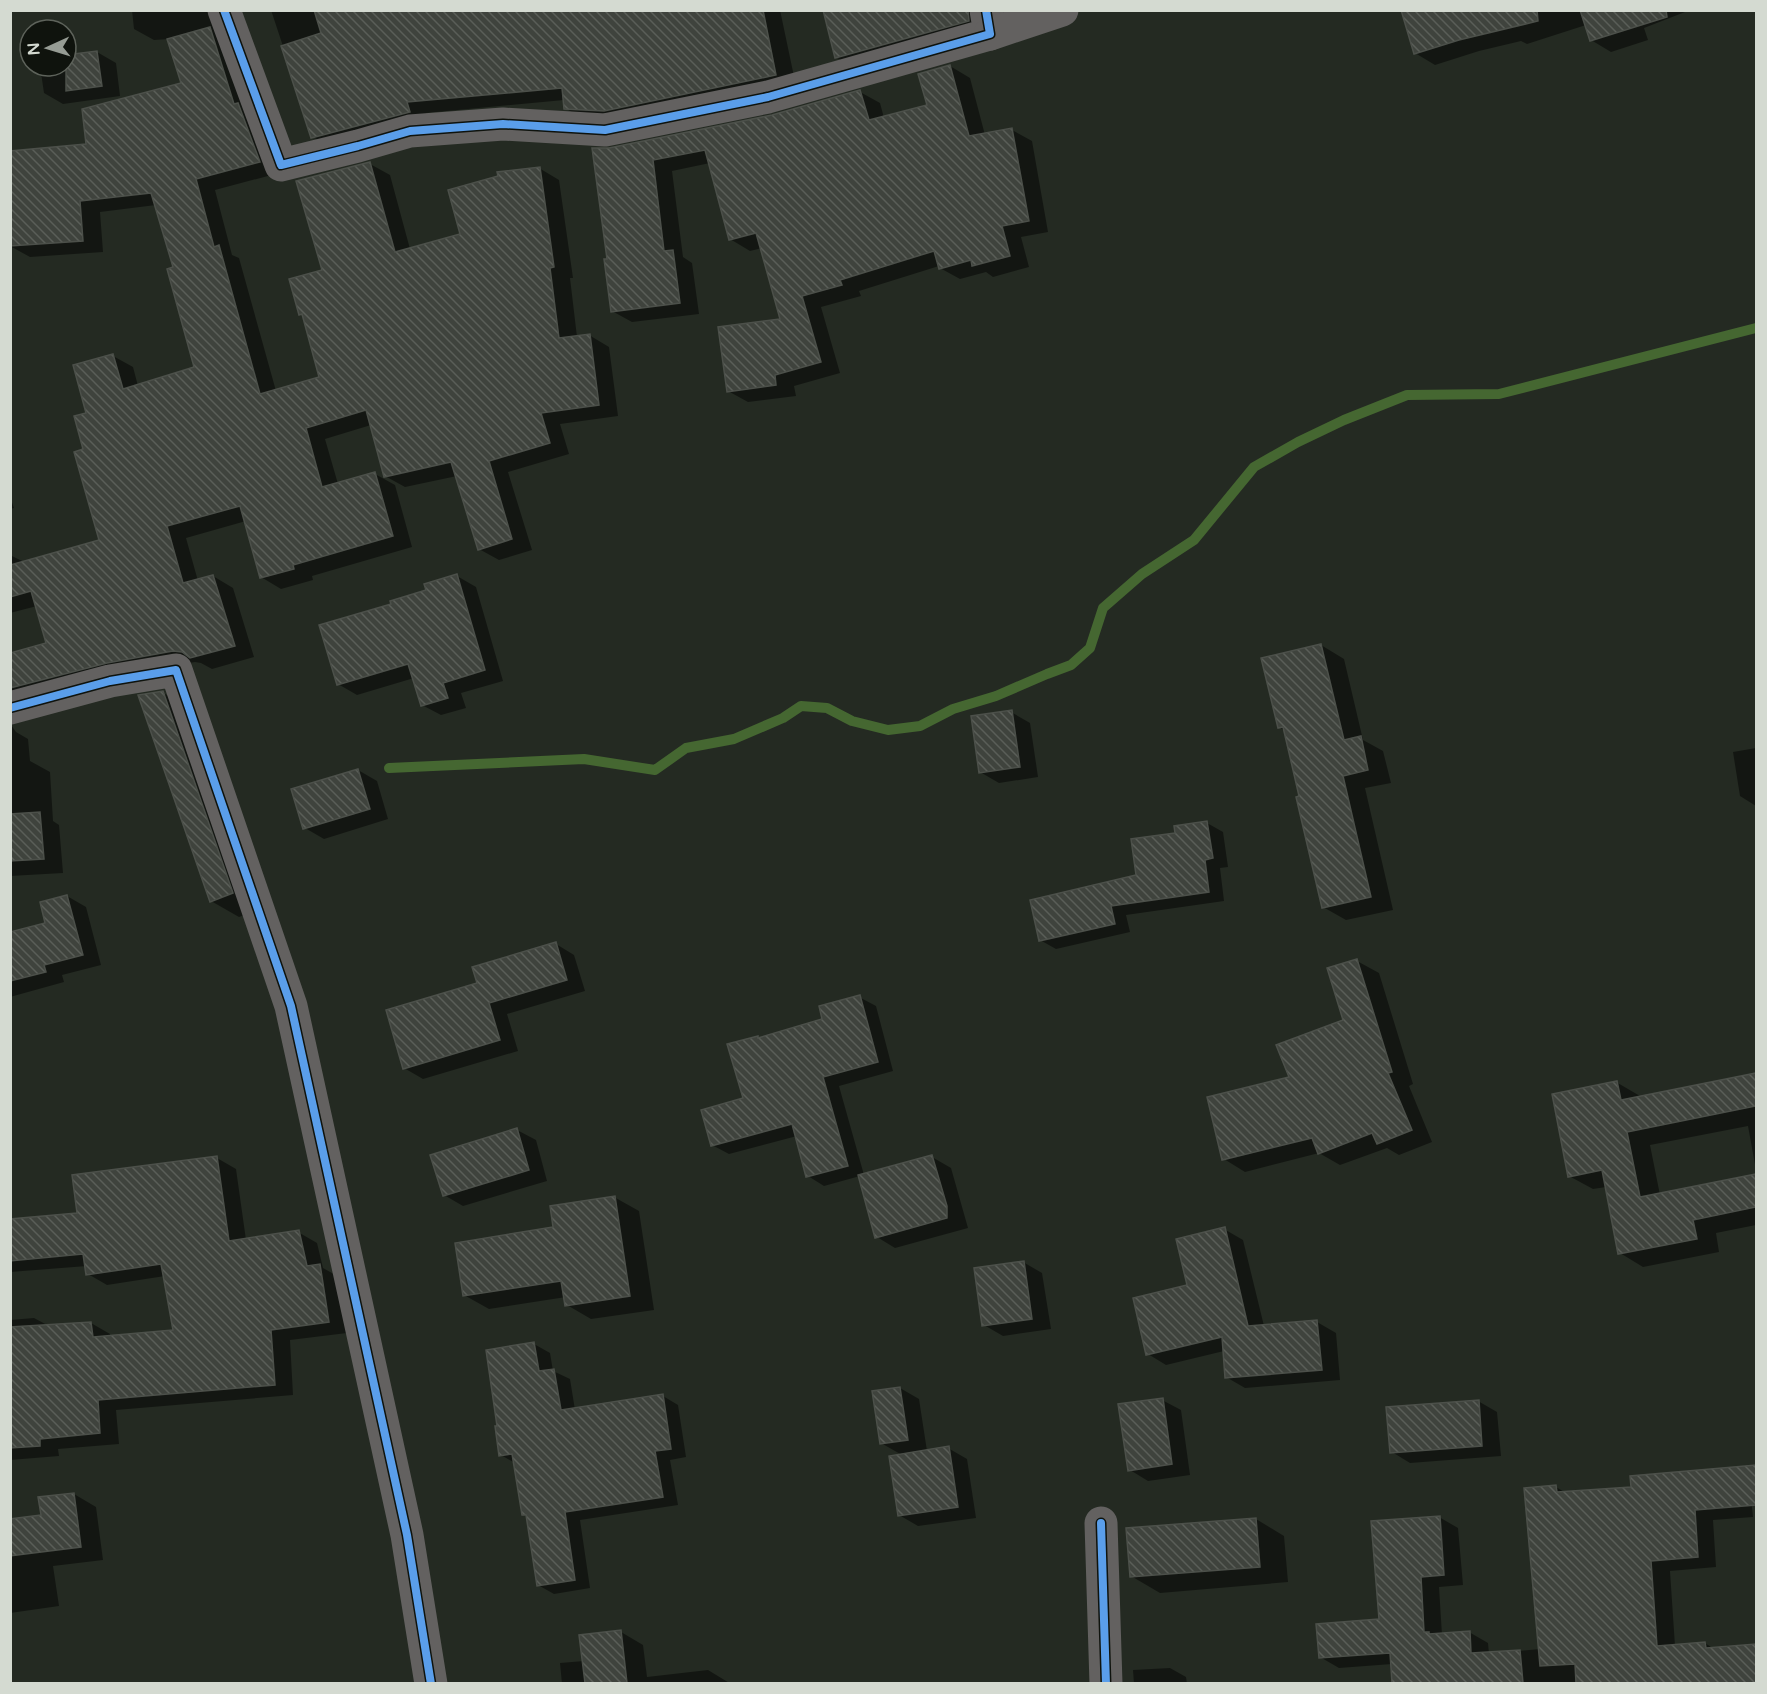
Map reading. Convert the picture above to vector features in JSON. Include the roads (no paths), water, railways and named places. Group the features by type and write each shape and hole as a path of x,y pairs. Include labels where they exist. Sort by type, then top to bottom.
{"street":[{"path":"224,10 280,165 410,131 503,124 605,130 768,97 988,22 1062,10"},
{"path":"10,708 110,681 176,670 291,1006 407,1535 431,1683"},
{"path":"1101,1523 1106,1683"}],"waterway":[{"path":"389,768 584,759 655,770 686,748 734,739 783,718 801,706 827,708 852,721 888,730 920,726 953,709 996,696 1071,665 1090,648 1103,608 1142,574 1194,540 1254,467 1344,420 1407,395 1499,394 1756,328"}]}
